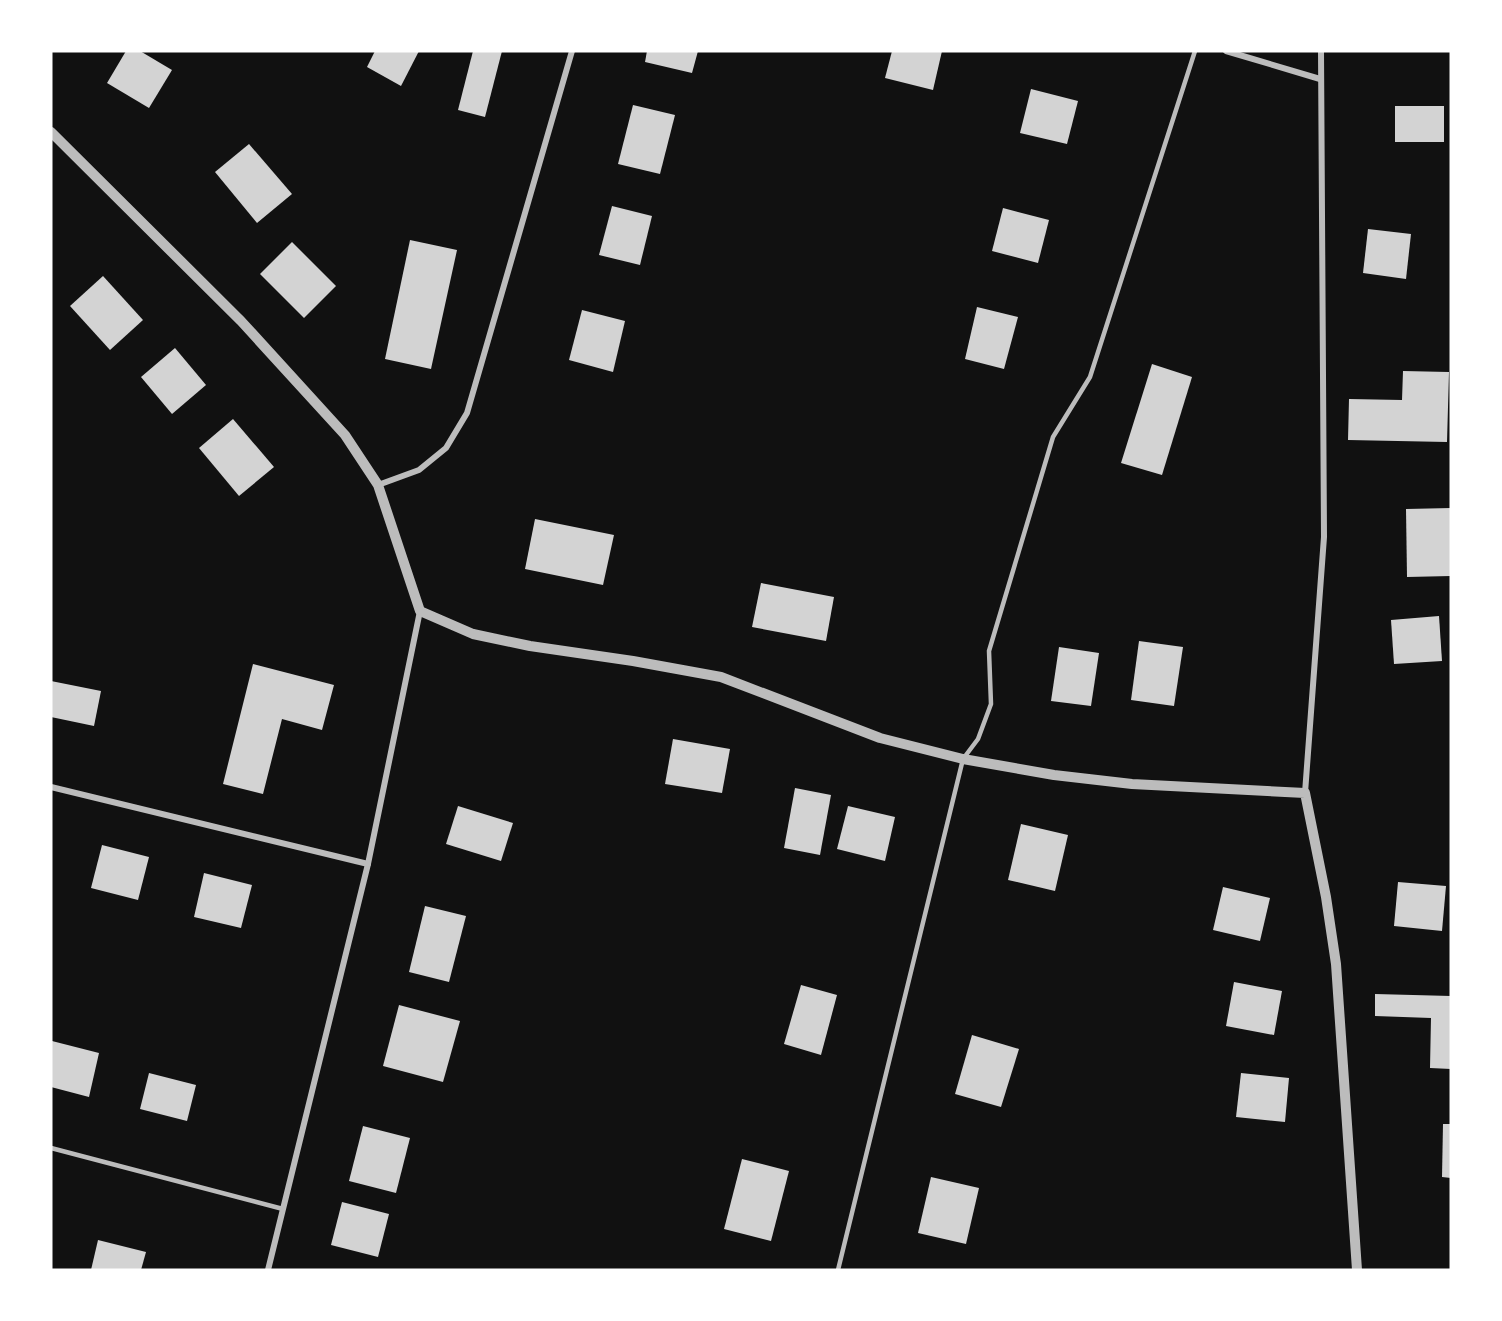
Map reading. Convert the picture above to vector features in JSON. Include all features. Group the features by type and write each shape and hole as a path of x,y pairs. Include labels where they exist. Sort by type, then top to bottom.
{"street":[{"path":"378,485 419,470 446,448 467,413 572,51"},
{"path":"1226,51 1320,79"},
{"path":"1321,51 1324,537 1305,793 1326,897 1336,964 1358,1270"},
{"path":"51,132 241,321 345,435 378,485 420,611 368,864 268,1270"},
{"path":"420,611 473,634 530,646 721,677 880,738 963,759 1054,775 1132,784 1305,793"},
{"path":"51,787 368,864"}],"lane":[{"path":"838,1270 963,759 978,739 992,704 990,651 1053,437 1090,377 1195,51"},
{"path":"51,1148 283,1209"}],"building":[{"path":"126,51 140,51 172,70 149,108 107,83"},
{"path":"375,51 419,51 401,86 367,67"},
{"path":"473,51 502,51 485,117 458,110"},
{"path":"647,51 698,51 692,73 645,62"},
{"path":"892,51 942,51 933,90 885,78"},
{"path":"1031,89 1078,101 1067,144 1020,133"},
{"path":"633,105 675,115 660,174 618,164"},
{"path":"1395,106 1444,106 1444,142 1395,142"},
{"path":"249,144 292,194 257,223 215,172"},
{"path":"612,206 652,216 640,265 599,255"},
{"path":"1003,208 1049,220 1038,263 992,251"},
{"path":"1368,229 1411,234 1406,279 1363,273"},
{"path":"410,240 457,250 431,369 385,359"},
{"path":"292,242 336,286 304,318 260,274"},
{"path":"103,276 143,320 110,350 70,306"},
{"path":"977,307 1018,317 1004,369 965,359"},
{"path":"582,310 625,321 613,372 569,360"},
{"path":"175,348 206,385 172,414 141,377"},
{"path":"1152,364 1192,377 1162,475 1121,463"},
{"path":"1403,371 1449,372 1447,442 1348,440 1349,399 1402,400"},
{"path":"233,419 274,467 239,496 199,448"},
{"path":"1451,508 1451,576 1407,577 1406,509"},
{"path":"535,519 614,535 603,585 525,569"},
{"path":"761,583 834,597 826,641 752,627"},
{"path":"1439,616 1442,661 1394,664 1391,620"},
{"path":"1139,641 1183,647 1174,706 1131,700"},
{"path":"1059,647 1099,653 1091,706 1051,701"},
{"path":"253,664 334,685 322,730 282,719 263,794 223,784"},
{"path":"51,681 101,691 94,726 51,717"},
{"path":"673,739 730,749 722,793 665,784"},
{"path":"795,788 831,795 820,855 784,848"},
{"path":"458,806 513,823 501,861 446,844"},
{"path":"848,806 895,817 885,861 837,849"},
{"path":"1021,824 1068,835 1055,891 1008,880"},
{"path":"102,845 149,857 138,900 91,888"},
{"path":"204,873 252,885 241,928 194,917"},
{"path":"1398,882 1446,886 1442,931 1394,926"},
{"path":"1223,887 1270,898 1260,941 1213,930"},
{"path":"425,906 466,916 449,982 409,972"},
{"path":"1234,982 1282,991 1274,1035 1226,1026"},
{"path":"801,985 837,995 821,1055 784,1044"},
{"path":"1375,994 1451,996 1451,1069 1430,1068 1431,1018 1375,1016"},
{"path":"399,1005 460,1021 443,1082 383,1066"},
{"path":"972,1035 1019,1049 1001,1107 955,1094"},
{"path":"52,1041 99,1053 89,1097 51,1087"},
{"path":"149,1073 196,1085 187,1121 140,1109"},
{"path":"1241,1073 1289,1078 1285,1122 1236,1117"},
{"path":"1443,1124 1451,1124 1451,1178 1442,1177"},
{"path":"363,1126 410,1138 396,1193 349,1181"},
{"path":"742,1159 789,1171 771,1241 724,1229"},
{"path":"931,1177 979,1188 966,1244 918,1233"},
{"path":"342,1202 389,1214 378,1257 331,1245"},
{"path":"98,1240 146,1252 141,1270 91,1270"}]}
